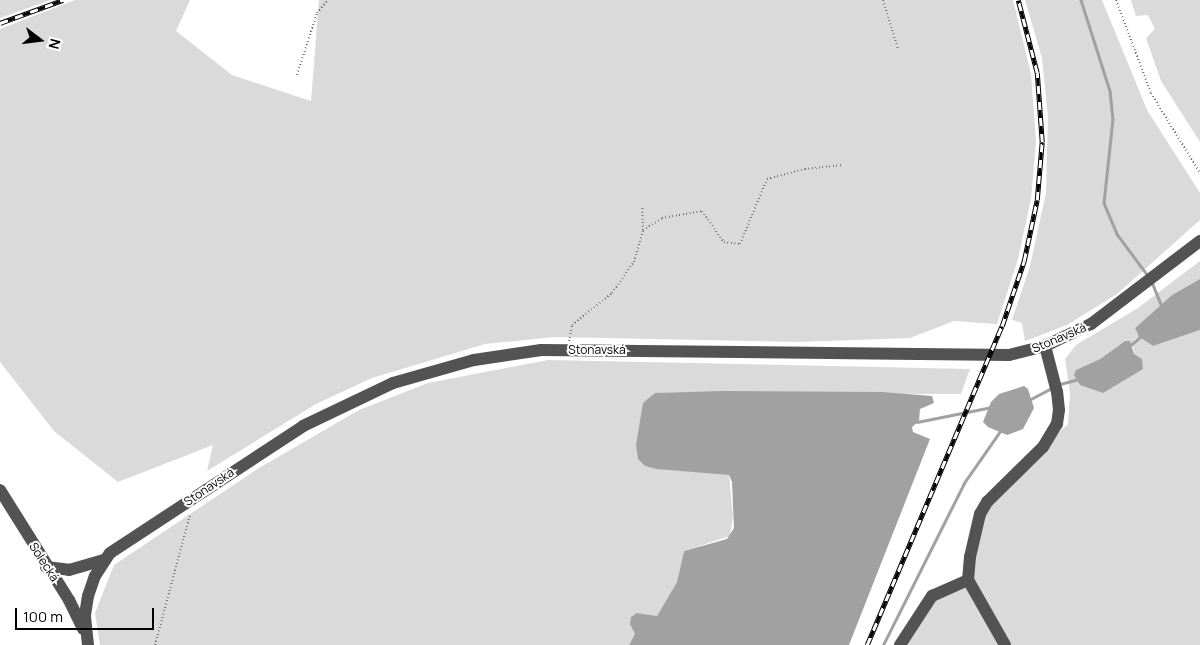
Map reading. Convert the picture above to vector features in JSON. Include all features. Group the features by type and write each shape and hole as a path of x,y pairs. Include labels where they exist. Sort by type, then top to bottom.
{"street":[{"name":"Stonavská","path":"87,640 88,596 105,560 194,498 311,421 393,383 492,356 566,350 989,356 1045,346 1106,313 1200,241"},
{"path":"1005,645 968,580 980,514 999,487 1043,447 1056,424 1059,410 1057,392 1045,346"},
{"name":"Solecká","path":"0,490 46,567 69,600 87,640"},
{"path":"46,567 69,570 105,560"},
{"path":"900,645 932,596 968,580"}],"path":[{"path":"297,75 317,13 328,0"},
{"path":"883,0 898,49"},
{"path":"1116,0 1151,93 1200,173"},
{"path":"643,230 662,218 702,211 724,242 740,244 767,179 805,169 843,166"},
{"path":"566,350 572,325 612,294 634,262 643,230 642,206"},
{"path":"155,645 194,498"}],"shaded area":[{"path":"0,0 51,0 0,18"},
{"path":"75,0 190,0 176,31 232,75 311,101 319,0 1013,0 1031,74 1036,142 1031,199 1018,259 997,324 954,321 910,338 797,342 555,337 485,344 372,378 316,404 207,471 213,445 118,482 54,431 0,362 0,29"},
{"path":"1025,0 1102,0 1147,110 1200,193 1200,220 1117,294 1067,325 1025,341 1022,323 1012,320 1030,266 1046,193 1048,117 1042,58"},
{"path":"1131,0 1200,0 1200,142 1161,81 1146,38 1155,29 1148,15 1136,16"},
{"path":"1200,261 1200,279 1172,295 1135,328 1139,337 1133,340 1141,339 1153,346 1200,330 1200,645 900,645 932,596 968,579 974,535 999,487 1068,424 1070,393 1065,359 1076,345 1138,308","holes":["1119,345 1133,345 1134,354 1076,370 1100,359"]},
{"path":"1200,279 1200,330 1153,346 1139,337 1135,328 1172,295"},
{"path":"1125,341 1130,341 1134,354 1142,359 1143,369 1103,393 1080,385 1074,375 1076,370 1100,359"},
{"path":"548,360 970,369 961,394 655,393 729,475 733,517 730,536 684,551 677,582 657,616 637,613 635,634 629,645 100,645 95,613 114,565 259,468 359,410 428,383"},
{"path":"1024,386 1028,389 1034,408 1023,429 1007,435 988,427 983,422 991,402 999,394"},
{"path":"723,391 882,392 932,396 934,403 920,409 919,421 912,427 913,432 930,439 849,645 629,645 635,634 630,624 631,617 637,613 657,616 677,582 684,551 727,539 734,528 732,482 729,475 657,469 645,466 638,459 636,445 643,403 655,393"}],"waterway":[{"path":"1081,0 1110,91 1113,119 1104,203 1117,234 1146,273"},
{"path":"1152,282 1162,307"},
{"path":"1131,345 1142,335"},
{"path":"1060,384 1079,379"},
{"path":"1029,400 1053,387"},
{"path":"917,422 992,407"},
{"path":"883,645 964,483 1001,430"}],"railway":[{"path":"0,23 63,0"},
{"path":"867,645 1002,326 1024,261 1037,200 1042,142 1037,73 1018,0"}]}
